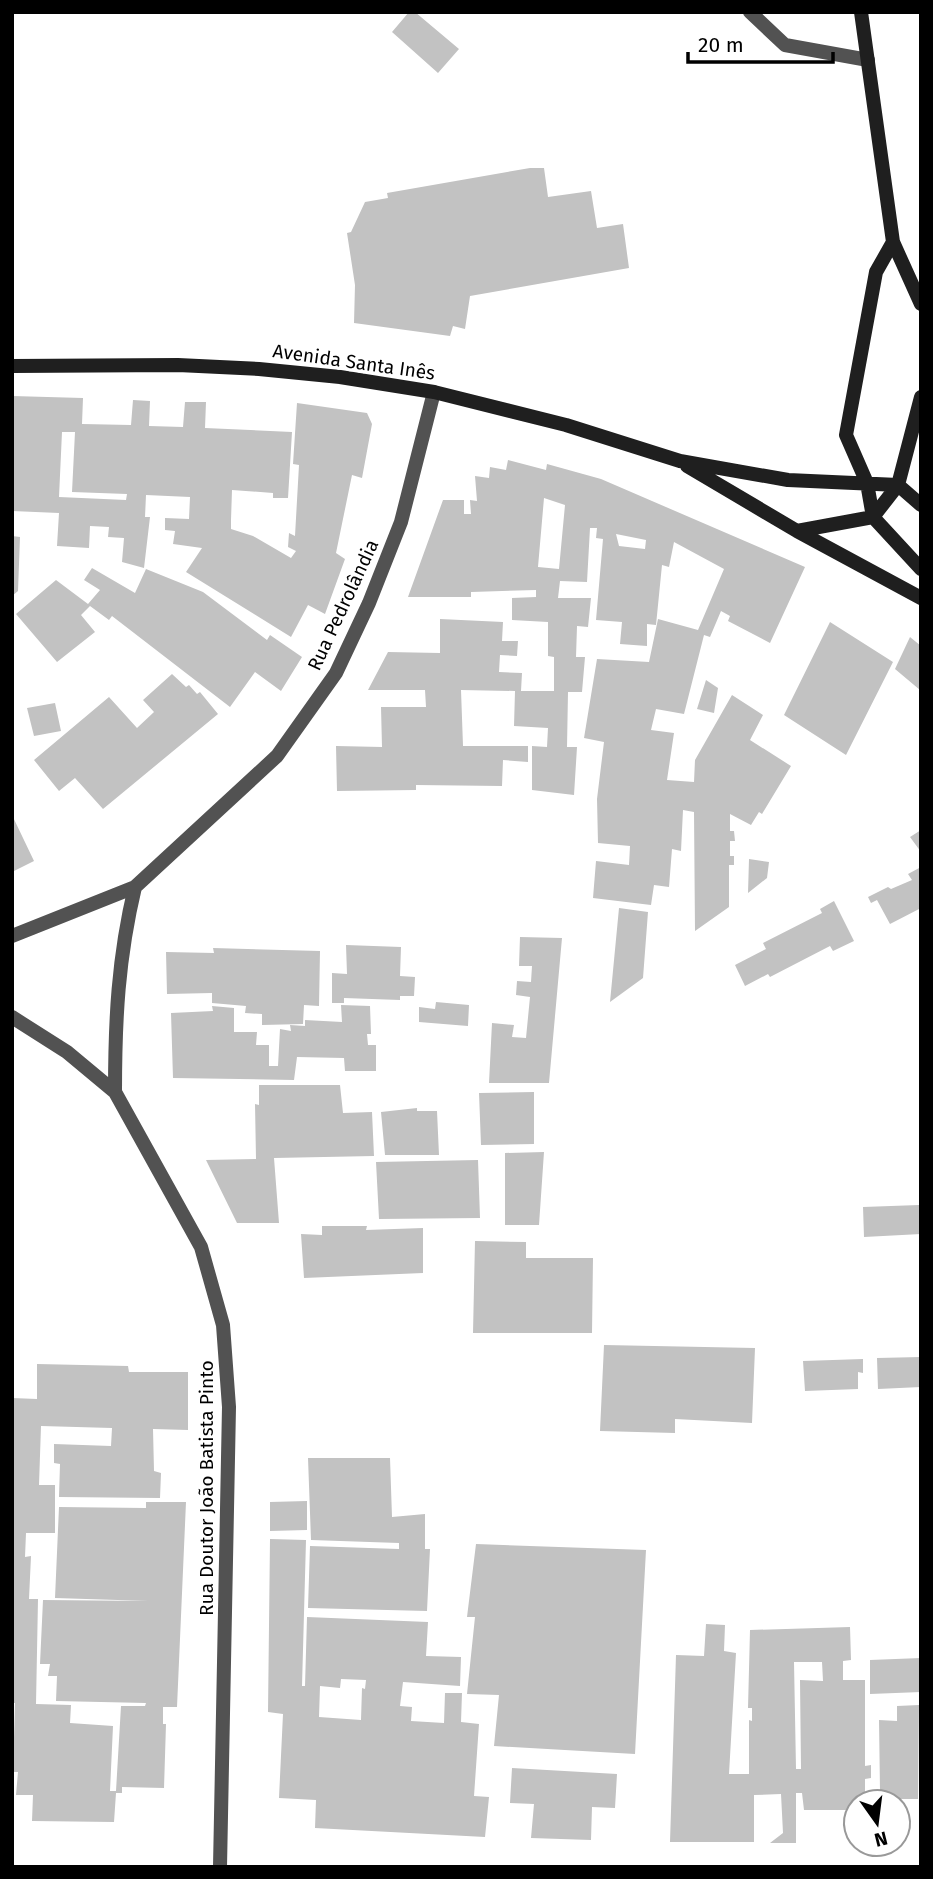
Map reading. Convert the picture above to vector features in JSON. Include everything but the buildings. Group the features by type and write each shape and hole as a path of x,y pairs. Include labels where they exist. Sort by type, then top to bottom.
{"main road":[{"path":"861,12 893,242 921,304"},
{"path":"893,242 876,272 846,435 867,484 873,517 921,569"},
{"name":"Avenida Santa Inês","path":"12,366 178,365 260,369 434,392 566,425 680,461 788,480 898,485"},
{"path":"797,531 873,517 898,485 921,397"},
{"name":"Avenida Santa Inês","path":"680,461 797,531 921,598"},
{"path":"898,485 921,505"}],"street":[{"path":"750,12 785,45 868,60"},
{"name":"Rua Pedrolândia","path":"135,887 277,756 336,673 369,603 401,522 434,392"},
{"path":"12,936 135,887"},
{"path":"116,1092 115,1027 121,944 135,887"},
{"path":"12,1017 66,1052 116,1092"},
{"name":"Rua Doutor João Batista Pinto","path":"116,1092 201,1247 223,1325 229,1407 220,1867"}]}
